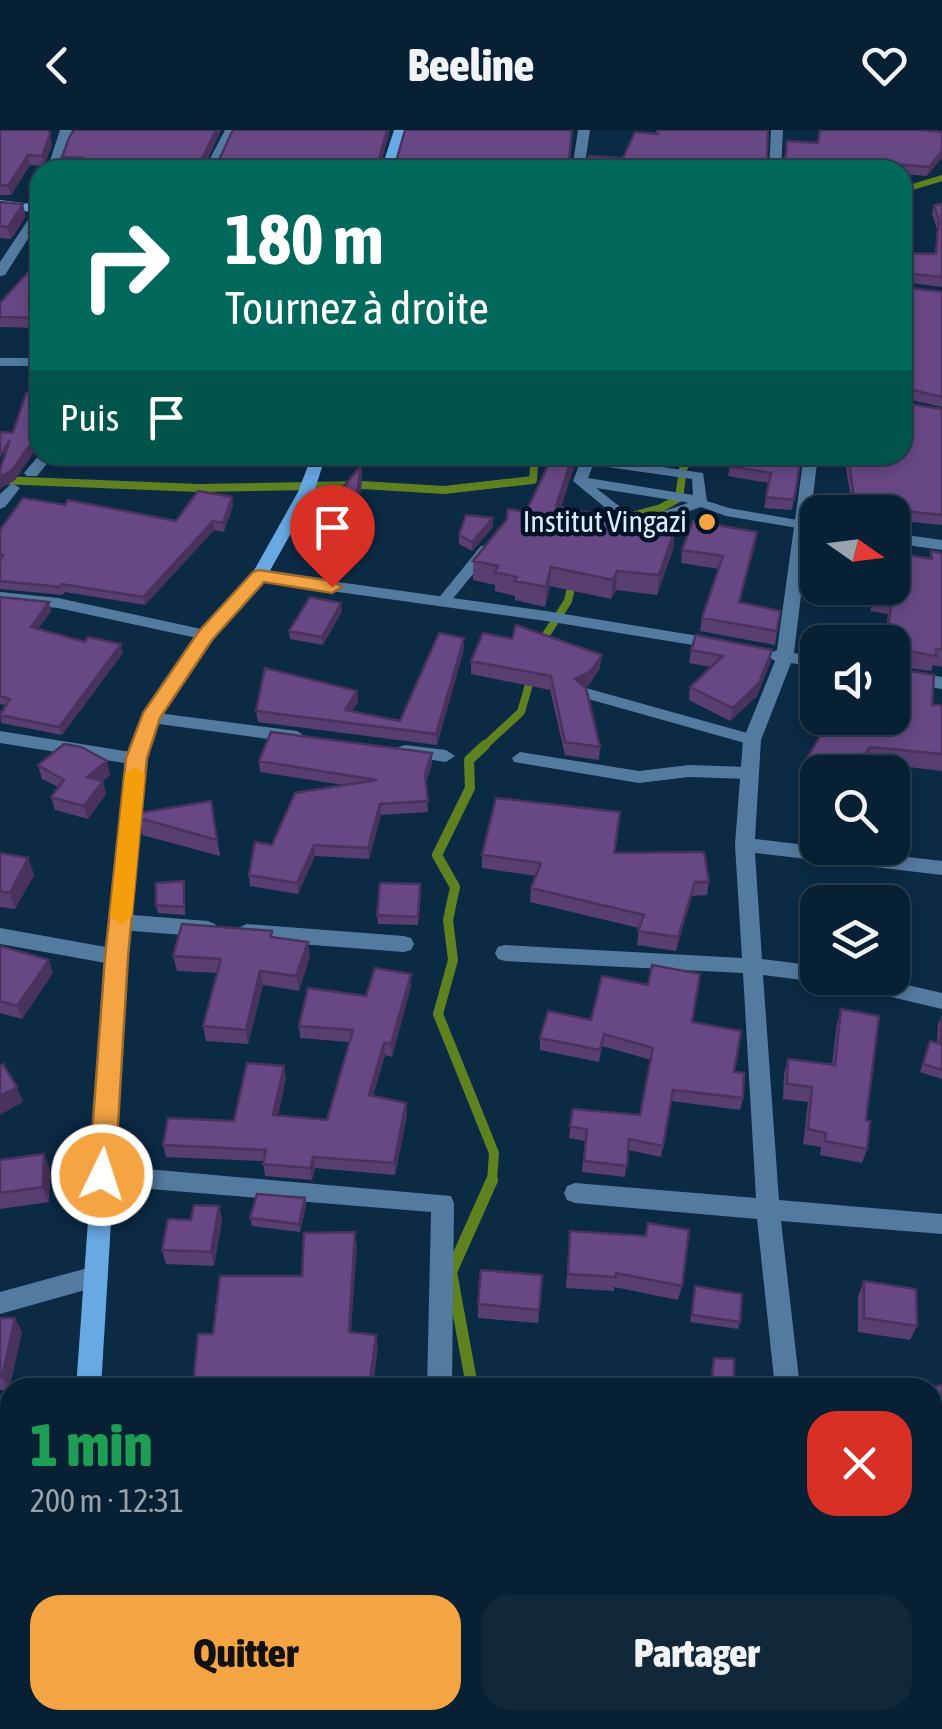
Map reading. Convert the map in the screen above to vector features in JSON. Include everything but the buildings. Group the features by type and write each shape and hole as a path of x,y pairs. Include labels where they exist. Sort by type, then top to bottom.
{"street":[{"path":"57,160 66,130"},
{"path":"215,160 231,130"},
{"path":"391,160 400,130"},
{"path":"580,160 584,130"},
{"path":"776,160 777,130"},
{"path":"0,204 30,208"},
{"path":"0,272 30,226"},
{"path":"0,362 30,362"},
{"path":"32,473 39,465"},
{"path":"89,1378 117,957 136,758 150,718 206,635 259,576 310,483 315,465"},
{"path":"810,495 811,465"},
{"path":"0,504 12,488"},
{"path":"910,541 942,545"},
{"path":"787,1378 768,1212 745,845 752,740 800,563"},
{"path":"259,576 589,620 726,646"},
{"path":"0,597 58,602 206,635"},
{"path":"775,655 800,659"},
{"path":"910,678 942,683"},
{"path":"150,718 308,738"},
{"path":"0,738 136,758"},
{"path":"386,749 446,756"},
{"path":"745,845 942,868"},
{"path":"120,922 404,944"},
{"path":"0,936 117,957"},
{"path":"505,953 800,972"},
{"path":"910,993 942,1001"},
{"path":"102,1175 443,1203 439,1378"},
{"path":"575,1194 942,1224"},
{"path":"0,1302 95,1277"}],"lane":[{"path":"580,480 586,465"},
{"path":"580,480 635,525 688,499 698,476 622,465"},
{"path":"580,480 800,524"},
{"path":"442,603 499,533"},
{"path":"586,694 752,740"},
{"path":"520,758 639,777 689,772 748,773"}],"waterway":[{"path":"912,187 942,178"},
{"path":"0,480 199,488 362,485 444,490 533,480 534,465"},
{"path":"621,519 661,508 679,498 685,465"},
{"path":"540,644 568,601 573,579"},
{"path":"482,748 521,712 532,674"},
{"path":"485,745 469,760 470,788 437,855 455,887 448,920 453,960 438,1014 494,1153 492,1182"},
{"path":"471,1378 451,1272 492,1180"}],"slow traffic":[{"path":"121,916 135,774"}],"place":[{"name":"Institut Vingazi","path":"707,522"}],"route":[{"path":"102,1175 136,758 150,718 206,635 259,576 332,587"}]}
